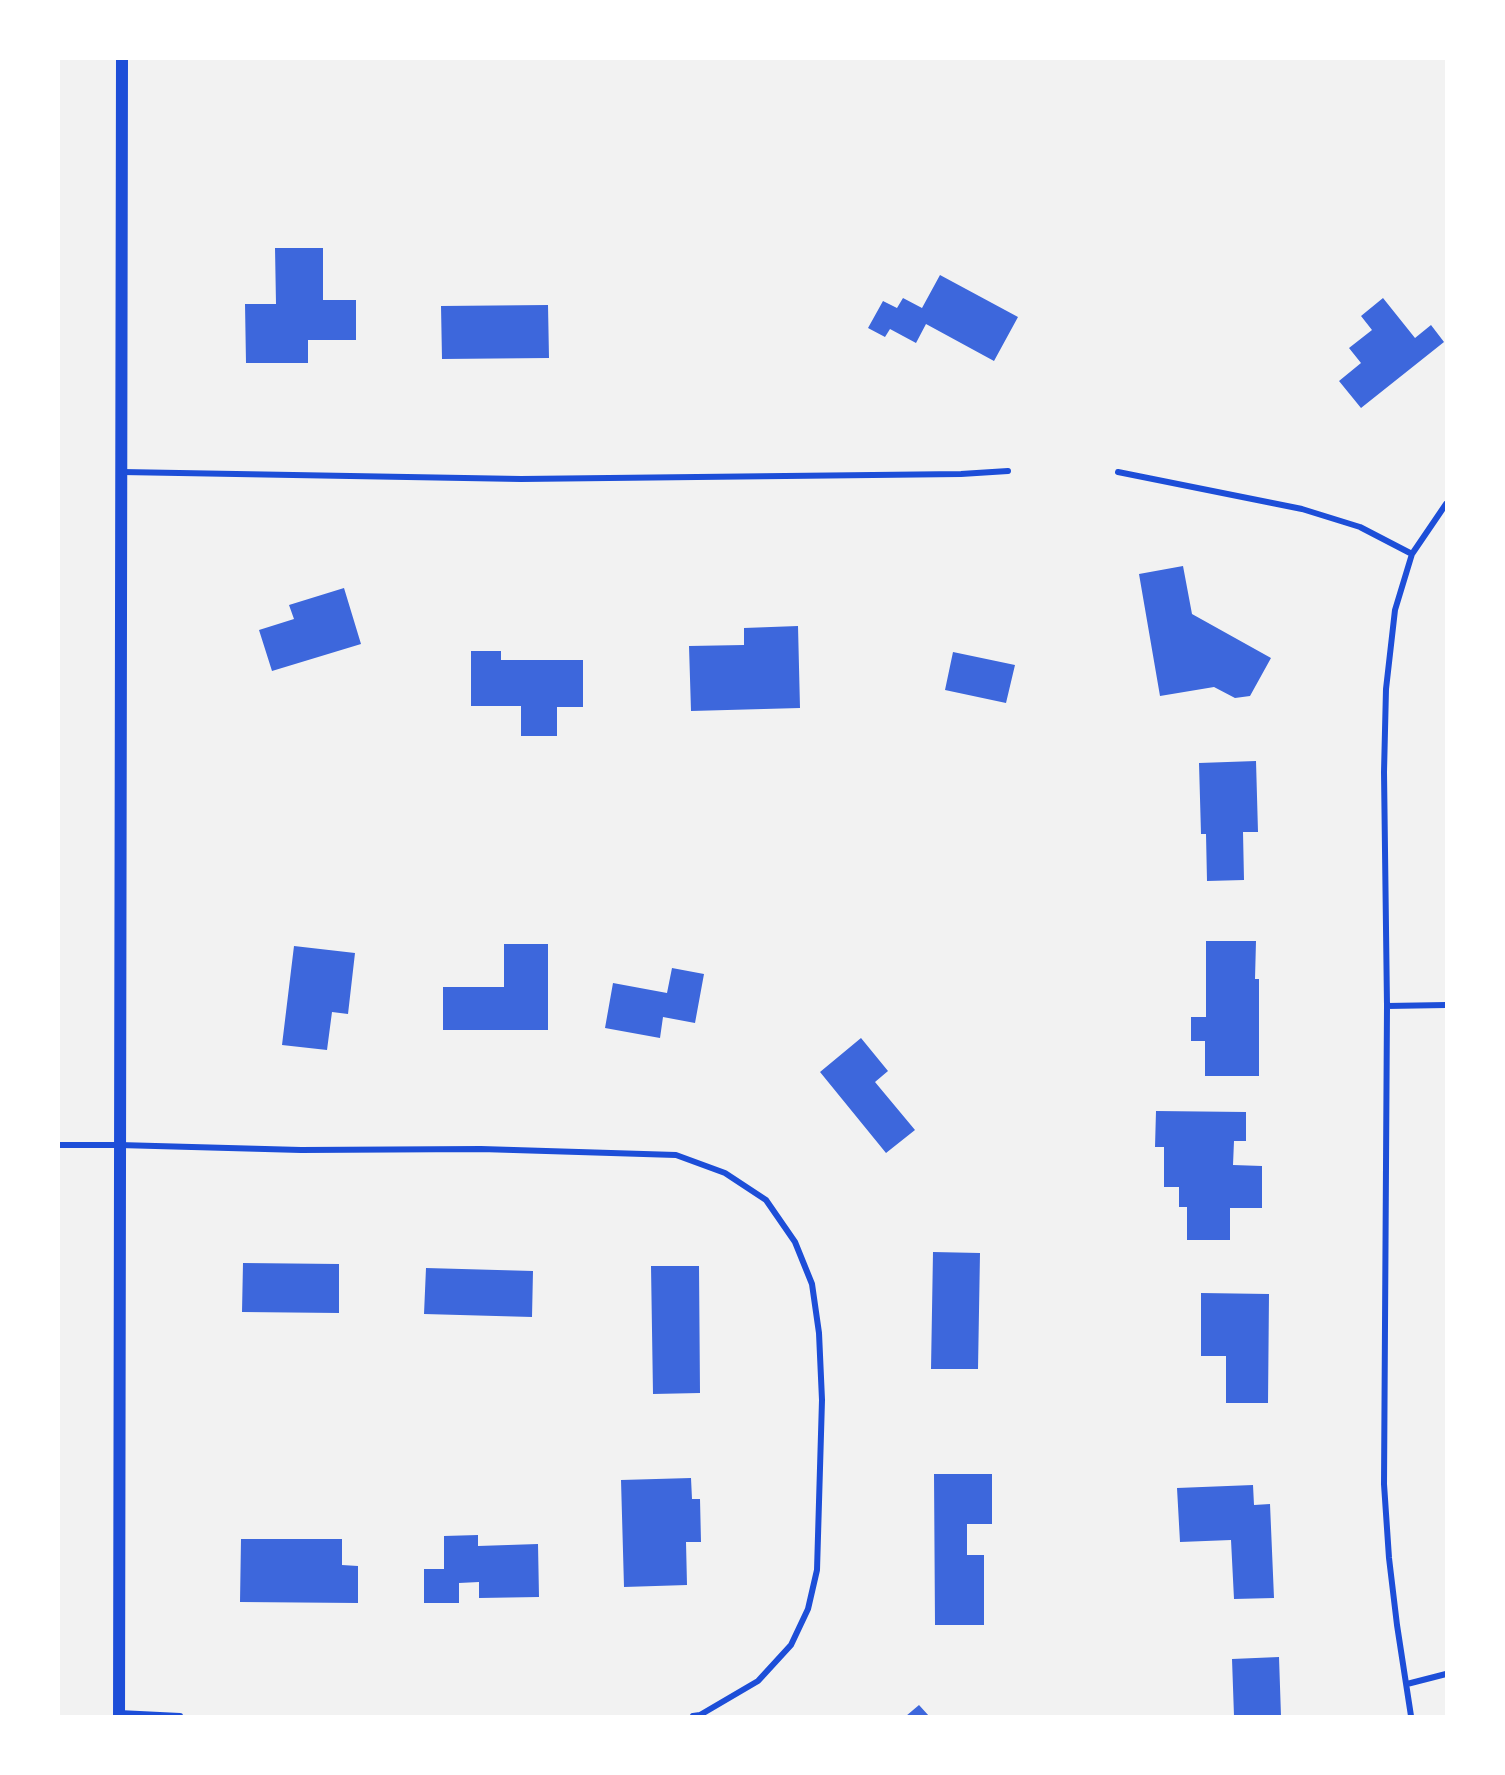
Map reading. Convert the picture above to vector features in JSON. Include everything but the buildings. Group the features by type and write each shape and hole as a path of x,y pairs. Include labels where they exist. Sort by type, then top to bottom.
{"main road":[{"path":"119,1715 122,58"}],"street":[{"path":"122,472 521,479 961,474 1008,471"},
{"path":"1118,472 1302,509 1360,527 1412,554"},
{"path":"1411,1716 1390,1569 1384,1484 1388,1006 1384,771 1386,689 1395,610 1412,554 1446,504"},
{"path":"1388,1006 1446,1005"},
{"path":"58,1145 301,1150 481,1149 676,1155 725,1173 766,1200 795,1242 812,1284 819,1333 822,1400 817,1570 808,1609 791,1645 758,1681 700,1715 693,1716"},
{"path":"1407,1684 1446,1674"},
{"path":"119,1715 180,1716"}]}
